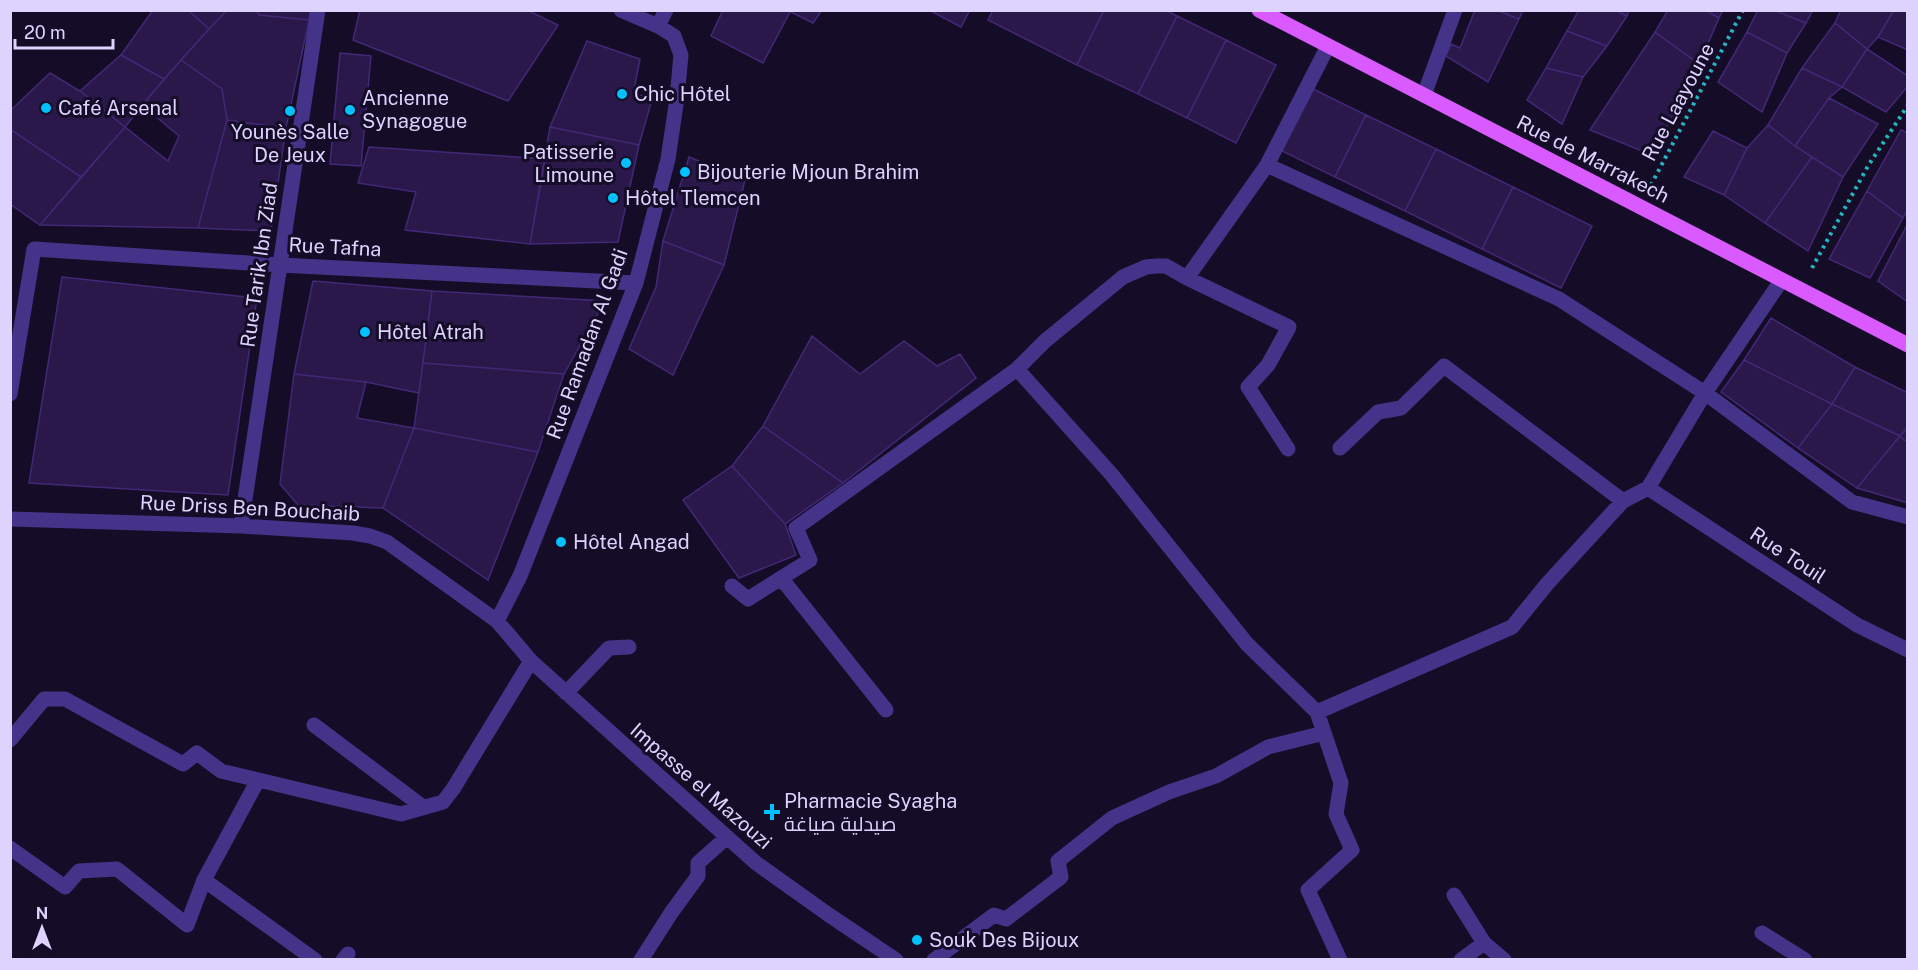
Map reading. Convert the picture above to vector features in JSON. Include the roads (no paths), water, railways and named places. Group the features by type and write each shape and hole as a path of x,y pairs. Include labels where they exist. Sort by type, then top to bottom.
{"main road":[{"name":"Rue de Marrakech","path":"1259,10 1908,345"}],"street":[{"name":"Rue Tarik Ibn Ziad","path":"242,526 318,10"},
{"path":"621,10 658,26 666,10"},
{"path":"1424,95 1455,10"},
{"name":"Rue Ramadan Al Gadi","path":"497,621 520,576 636,284 668,159 681,55 674,36 658,26"},
{"path":"1187,278 1267,165 1328,46"},
{"path":"1267,165 1560,299 1705,393 1852,502 1908,517"},
{"name":"Rue Tafna","path":"10,394 34,249 636,284"},
{"path":"732,586 748,599 810,560 796,528 1017,369 1045,340 1123,276 1146,267 1166,266 1289,327 1268,365 1248,387 1288,449"},
{"path":"1317,712 1512,627 1547,584 1623,501 1648,488 1705,393 1781,281"},
{"path":"1340,448 1378,412 1401,408 1444,366 1623,501"},
{"path":"1017,369 1112,475 1247,644 1317,712 1341,783 1336,814 1352,850 1308,890 1340,960"},
{"name":"Rue Touil","path":"1648,488 1857,625 1908,650"},
{"name":"Rue Driss Ben Bouchaib","path":"10,519 242,526 353,533 387,542 497,621"},
{"path":"781,578 886,710"},
{"name":"Impasse el Mazouzi","path":"497,621 531,661 726,838 756,863 896,960"},
{"path":"566,693 609,648 628,647"},
{"path":"10,740 44,699 66,699 183,764 197,753 221,771 400,814 443,802 531,661"},
{"path":"314,725 423,807"},
{"path":"934,960 994,915 1006,919 1061,877 1058,861 1112,818 1169,792 1216,776 1268,747 1324,733"},
{"path":"10,848 66,887 79,872 117,869 187,925 204,880 258,780"},
{"path":"641,960 698,876 698,863 726,838"},
{"path":"204,880 315,960"},
{"path":"1454,895 1484,943 1504,960"},
{"path":"1762,933 1805,960"},
{"path":"1461,960 1484,943"}],"place":[{"name":"Chic Hôtel","path":"622,94"},
{"name":"Café Arsenal","path":"46,108"},
{"name":"Ancienne Synagogue","path":"350,110"},
{"name":"Younès Salle De Jeux","path":"290,111"},
{"name":"Patisserie Limoune","path":"626,163"},
{"name":"Bijouterie Mjoun Brahim","path":"685,172"},
{"name":"Hôtel Tlemcen","path":"613,198"},
{"name":"Hôtel Atrah","path":"365,332"},
{"name":"Hôtel Angad","path":"561,542"},
{"name":"Pharmacie Syagha صيدلية صياغة","path":"772,812"},
{"name":"Souk Des Bijoux","path":"917,940"}]}
